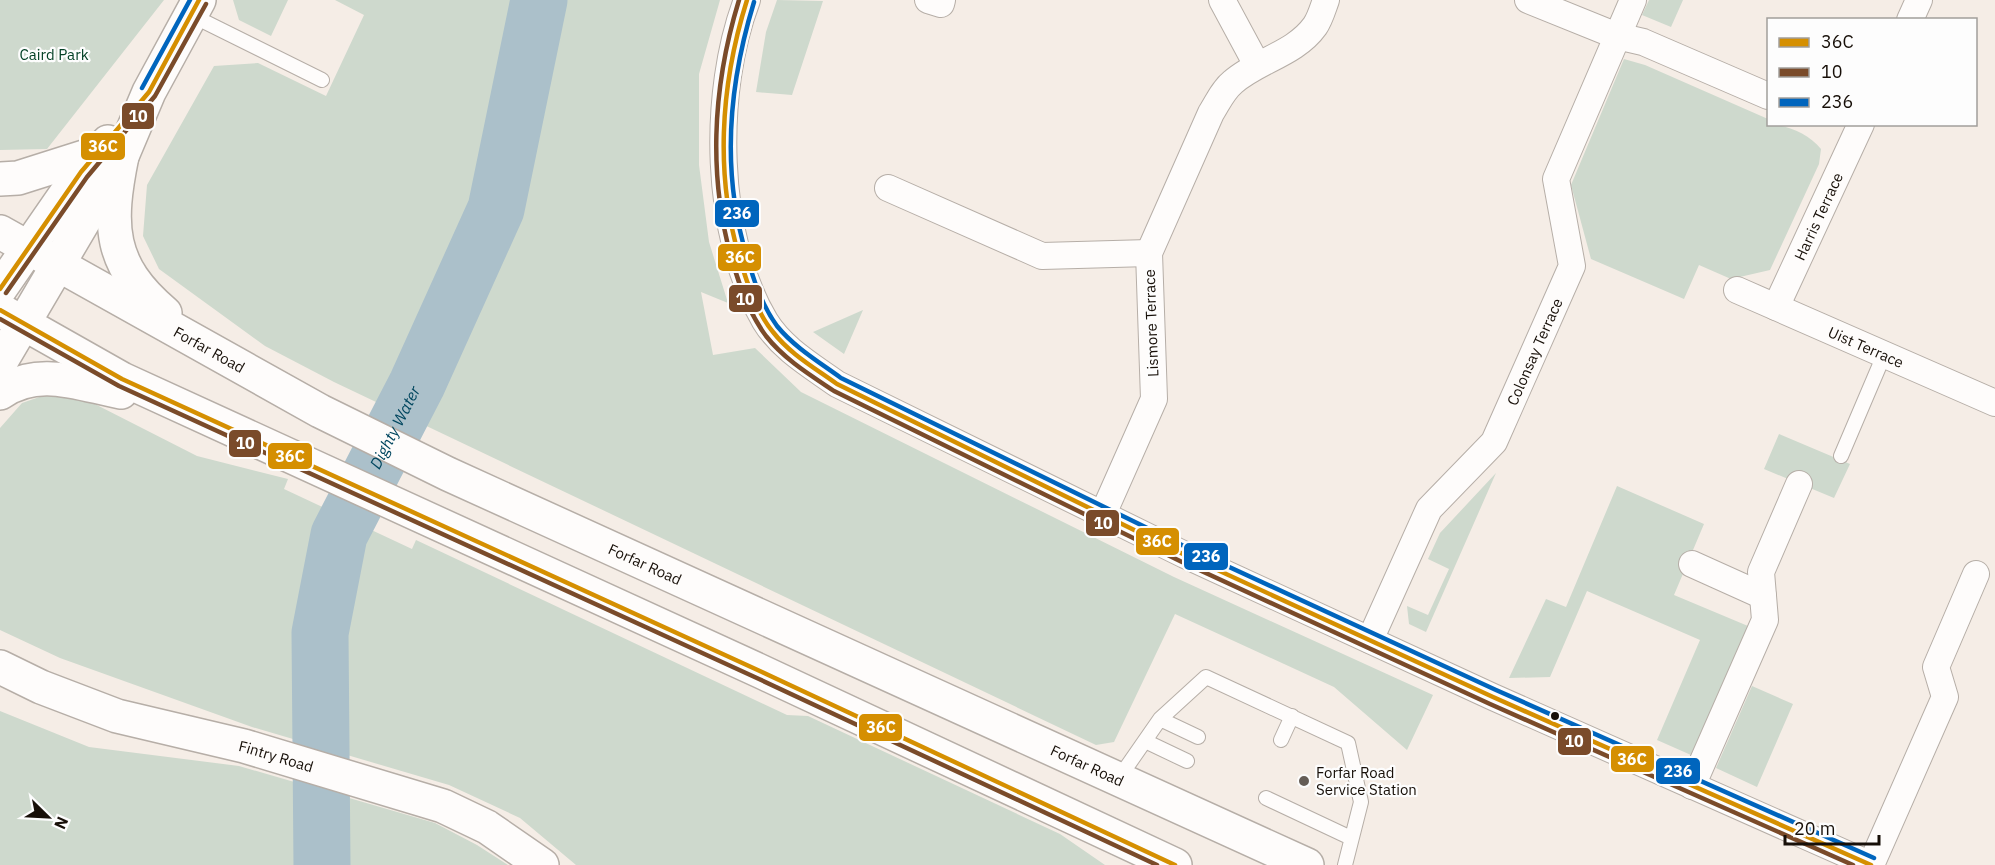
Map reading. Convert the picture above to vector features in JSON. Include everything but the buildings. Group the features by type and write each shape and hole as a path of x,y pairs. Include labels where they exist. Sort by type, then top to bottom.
{"main road":[{"path":"0,363 11,317 42,257 111,154 195,8"},
{"path":"0,179 18,178 111,154"},
{"path":"111,154 118,251 132,281 145,296 212,351"},
{"name":"Forfar Road","path":"0,232 320,411 448,474 1307,865"},
{"path":"0,289 42,257"},
{"path":"11,317 93,365 426,520 762,672 1174,865"},
{"path":"0,393 24,379 36,377 59,379 178,403"},
{"name":"Fintry Road","path":"0,667 41,687 117,716 244,746 443,806 487,826 542,865"}],"street":[{"path":"747,0 735,32 723,112 727,201 744,276 766,322 791,352 837,384 1185,555 1871,865 1945,697 1936,667 1976,574"},
{"path":"928,0 941,4 942,0"},
{"path":"1223,0 1257,65"},
{"path":"1149,253 1211,113 1233,82 1257,65 1294,46 1315,26 1326,0"},
{"path":"1528,0 1617,36 1643,42 1767,96"},
{"name":"Colonsay Terrace","path":"1370,640 1429,509 1494,442 1572,266 1556,179 1633,0"},
{"path":"1911,18 1919,0"},
{"name":"Harris Terrace","path":"1776,307 1851,128"},
{"name":"Lismore Terrace","path":"888,188 1042,256 1149,253 1154,399 1103,514"},
{"name":"Uist Terrace","path":"1737,290 1995,403"},
{"path":"1692,786 1765,620 1761,572 1799,484"},
{"path":"1692,564 1763,596"}],"lane":[{"path":"195,8 321,80"},
{"path":"1840,456 1884,355"},
{"path":"1119,778 1160,719 1206,677 1348,743 1361,802 1345,865"},
{"path":"1281,740 1292,716"},
{"path":"1160,719 1198,737"},
{"path":"1145,741 1187,760"},
{"path":"1266,798 1351,838"}],"green space":[{"name":"Caird Park","path":"0,0 164,0 47,149 0,150"},
{"path":"233,0 288,0 271,36 239,20"},
{"path":"335,0 720,0 699,74 699,165 709,242 728,303 701,292 713,355 755,348 801,392 1174,577 1433,695 1407,750 1334,687 1175,614 1114,742 1096,745 334,382 265,346 159,269 143,236 147,185 214,66 258,63 326,96 364,15"},
{"path":"777,0 823,1 792,95 756,92 766,32"},
{"path":"1649,0 1683,0 1671,27 1642,15"},
{"path":"1624,59 1645,65 1767,119 1767,126 1783,126 1798,131 1821,149 1819,164 1770,270 1731,279 1699,265 1684,299 1591,259 1571,185"},
{"path":"863,310 844,354 813,332"},
{"path":"54,392 85,399 197,456 288,479 284,489 412,549 416,540 787,715 808,716 1060,834 1105,865 576,865 520,818 449,785 252,727 60,658 0,630 0,428 22,403"},
{"path":"1779,434 1850,464 1834,498 1764,469"},
{"path":"1496,473 1426,632 1409,624 1407,606 1428,615 1449,569 1428,559 1440,533"},
{"path":"1617,486 1704,524 1674,595 1748,626 1691,755 1657,740 1700,640 1587,591 1550,677 1509,678 1546,599 1566,607"},
{"path":"1752,686 1793,704 1757,787 1716,768"},
{"path":"0,711 89,747 239,766 435,823 477,845 508,865 0,865"}],"waterway":[{"name":"Dighty Water","path":"322,865 320,633 339,535 417,384 496,209 539,0"}],"transit line":[{"name":"236","path":"142,88 190,0"},
{"name":"36C","path":"0,289 81,172 149,92 199,0"},
{"name":"10","path":"739,0 730,33 718,101 716,135 720,203 735,270 756,321 766,336 798,366 834,391 1182,562 1490,704 1853,865"},
{"name":"36C","path":"747,0 738,33 726,99 724,166 727,200 742,266 758,309 780,340 803,360 837,384 1185,555 1493,697 1871,865"},
{"name":"236","path":"754,2 738,67 734,100 731,132 734,198 749,263 764,304 777,326 807,354 841,378 1188,548 1496,690 1874,858"},
{"name":"10","path":"6,293 87,177 155,96 206,4"},
{"name":"36C","path":"0,310 122,379 762,672 1175,865"},
{"name":"10","path":"0,319 119,386 759,679 1157,865"}],"place":[{"name":"Forfar Road Service Station","path":"1304,781"}]}
